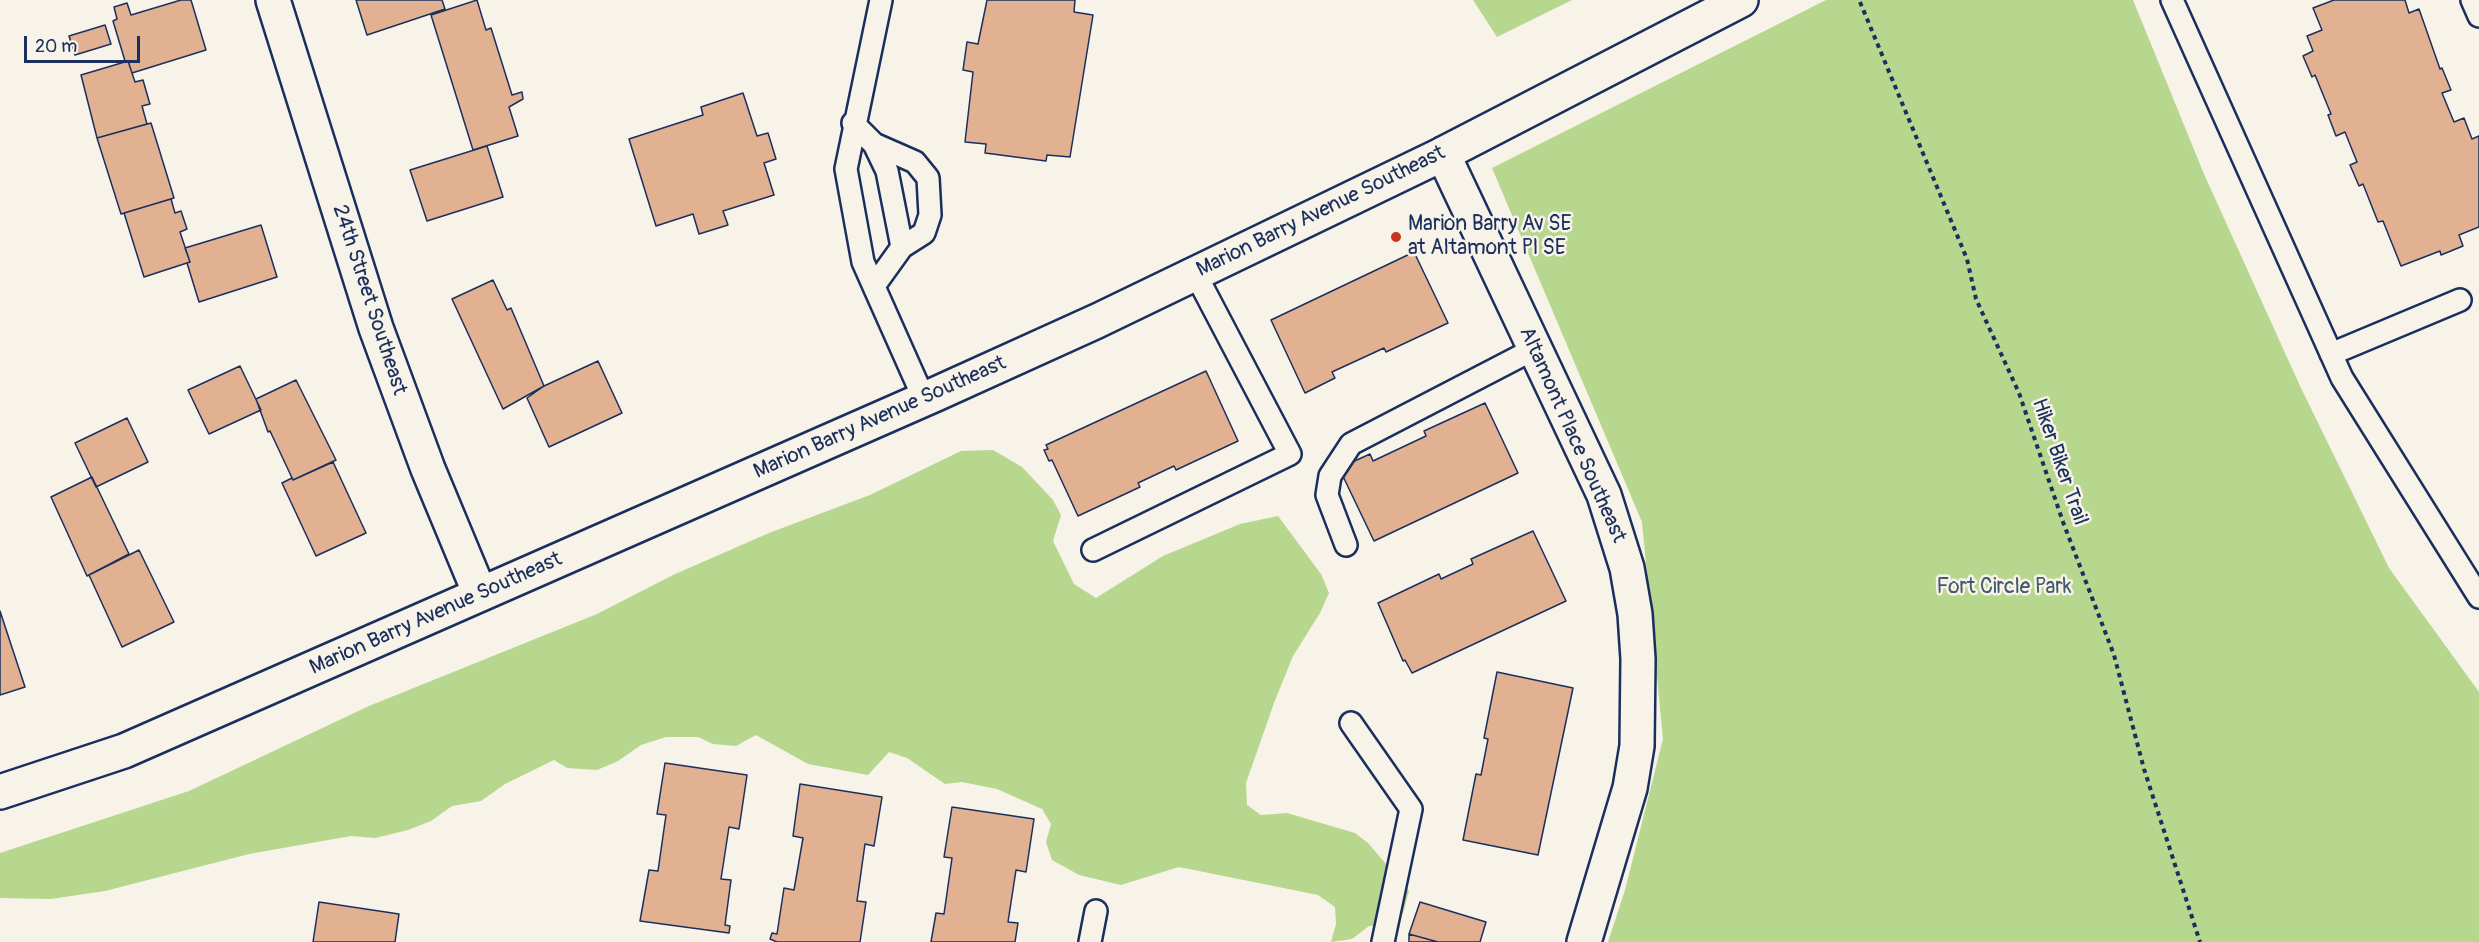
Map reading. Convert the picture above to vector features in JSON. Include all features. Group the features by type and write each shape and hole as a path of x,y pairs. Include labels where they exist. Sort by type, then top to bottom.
{"main road":[{"name":"24th Street Southeast","path":"273,0 376,328 416,439 480,594"},
{"name":"Marion Barry Avenue Southeast","path":"0,792 124,751 924,399 1443,154 1741,0"},
{"name":"Altamont Place Southeast","path":"1443,154 1536,348 1609,509 1624,554 1635,614 1639,698 1634,765 1623,814 1584,942"}],"lane":[{"path":"881,0 853,123 846,169 863,262 924,399"},
{"path":"2172,0 2342,378 2479,597"},
{"path":"2472,0 2479,16"},
{"path":"853,123 874,144 887,171 902,247"},
{"path":"874,144 915,162 928,178 930,215 924,233 902,247 874,286"},
{"path":"1093,550 1290,454 1195,273"},
{"path":"2331,354 2460,300"},
{"path":"1346,545 1327,495 1330,476 1351,444 1536,348"},
{"path":"1351,723 1411,809 1383,942"},
{"path":"1090,942 1096,911"}],"path":[{"name":"Hiker Biker Trail","path":"1860,2 1967,259 1976,299 2019,393 2063,522 2114,655 2144,769 2200,942"}],"green space":[{"path":"1473,0 1572,0 1497,37"},
{"name":"Fort Circle Park","path":"1826,0 2133,0 2204,174 2300,386 2389,568 2479,692 2479,942 1608,942 1625,890 1663,739 1642,522 1492,168"},
{"path":"993,450 1022,467 1053,500 1061,515 1053,541 1074,584 1096,598 1163,556 1240,524 1278,516 1321,574 1329,593 1320,613 1293,656 1274,703 1246,783 1247,805 1261,815 1287,813 1355,833 1368,843 1409,891 1403,913 1391,925 1369,926 1352,939 1331,942 1336,924 1335,907 1318,895 1179,867 1121,885 1079,875 1052,860 1046,842 1051,824 1042,809 997,789 962,782 945,784 907,758 889,752 868,775 808,764 756,735 736,746 713,744 698,737 666,737 641,745 618,761 597,770 567,768 554,760 505,784 481,801 452,806 431,821 408,830 375,838 351,836 249,854 105,891 51,899 0,898 0,853 189,791 369,706 597,614 673,575 769,533 870,495 961,451"}],"building":[{"path":"181,0 191,0 206,50 132,73 128,61 125,61 113,21 117,19 114,7 127,3 131,15"},
{"path":"356,0 442,0 445,9 367,35"},
{"path":"477,0 486,30 491,28 512,95 522,92 523,99 509,107 518,136 473,150 431,15"},
{"path":"987,0 1075,0 1074,12 1093,15 1070,157 1047,155 1046,161 985,153 986,144 965,142 973,72 963,70 967,42 978,44"},
{"path":"2334,0 2405,0 2409,13 2419,9 2440,69 2442,68 2451,90 2442,93 2454,122 2464,118 2472,139 2479,136 2479,227 2459,235 2463,246 2441,255 2440,251 2401,266 2383,221 2378,222 2363,184 2359,186 2350,165 2357,162 2345,132 2336,136 2328,115 2331,114 2315,75 2312,77 2303,56 2313,51 2307,36 2322,30 2313,8"},
{"path":"105,25 111,44 75,55 69,36"},
{"path":"128,61 135,82 143,80 150,104 142,106 147,124 97,138 81,75"},
{"path":"743,93 757,136 768,133 776,159 764,163 774,195 723,211 728,225 699,234 693,214 656,226 629,139 703,115 701,107"},
{"path":"151,123 174,198 121,214 97,138"},
{"path":"487,146 503,197 427,221 410,170"},
{"path":"171,199 175,213 181,211 187,229 180,232 190,262 144,277 124,213"},
{"path":"261,225 277,277 199,302 187,263 190,262 185,248"},
{"path":"1414,252 1448,323 1386,352 1384,348 1332,372 1335,378 1305,393 1271,320"},
{"path":"493,280 507,310 511,308 544,386 503,409 452,299"},
{"path":"598,361 622,413 549,447 527,398 544,386"},
{"path":"240,366 261,410 209,434 188,390"},
{"path":"1206,371 1238,441 1176,470 1174,466 1138,483 1140,487 1078,516 1052,460 1049,461 1044,450 1048,449 1046,445"},
{"path":"296,380 336,460 293,480 270,431 268,432 256,399"},
{"path":"1485,403 1518,473 1374,541 1339,468 1370,454 1373,461 1426,436 1424,431"},
{"path":"127,418 148,462 96,487 75,443"},
{"path":"333,462 366,533 316,556 282,483"},
{"path":"92,477 129,554 87,576 51,497"},
{"path":"1533,531 1566,601 1412,673 1405,660 1403,661 1378,603 1439,574 1441,579 1473,564 1471,559"},
{"path":"139,550 174,622 122,647 89,575"},
{"path":"0,611 25,687 0,695"},
{"path":"1497,672 1573,688 1538,855 1463,840 1476,774 1481,775 1488,739 1484,738"},
{"path":"665,763 747,775 739,829 729,827 721,879 731,880 725,925 730,926 729,933 640,921 649,870 658,871 666,815 657,814"},
{"path":"800,784 882,797 874,846 865,844 857,901 866,902 860,942 777,942 770,939 772,933 777,934 784,888 794,890 803,838 793,836"},
{"path":"952,807 1034,819 1026,872 1016,870 1008,922 1018,923 1015,942 931,942 936,913 944,914 952,858 944,857"},
{"path":"319,902 399,914 395,942 313,942"},
{"path":"1420,902 1486,922 1480,942 1438,942 1409,934"},
{"path":"1409,934 1438,942 1409,942"}],"place":[{"name":"Marion Barry Av SE at Altamont Pl SE","path":"1396,237"}]}
